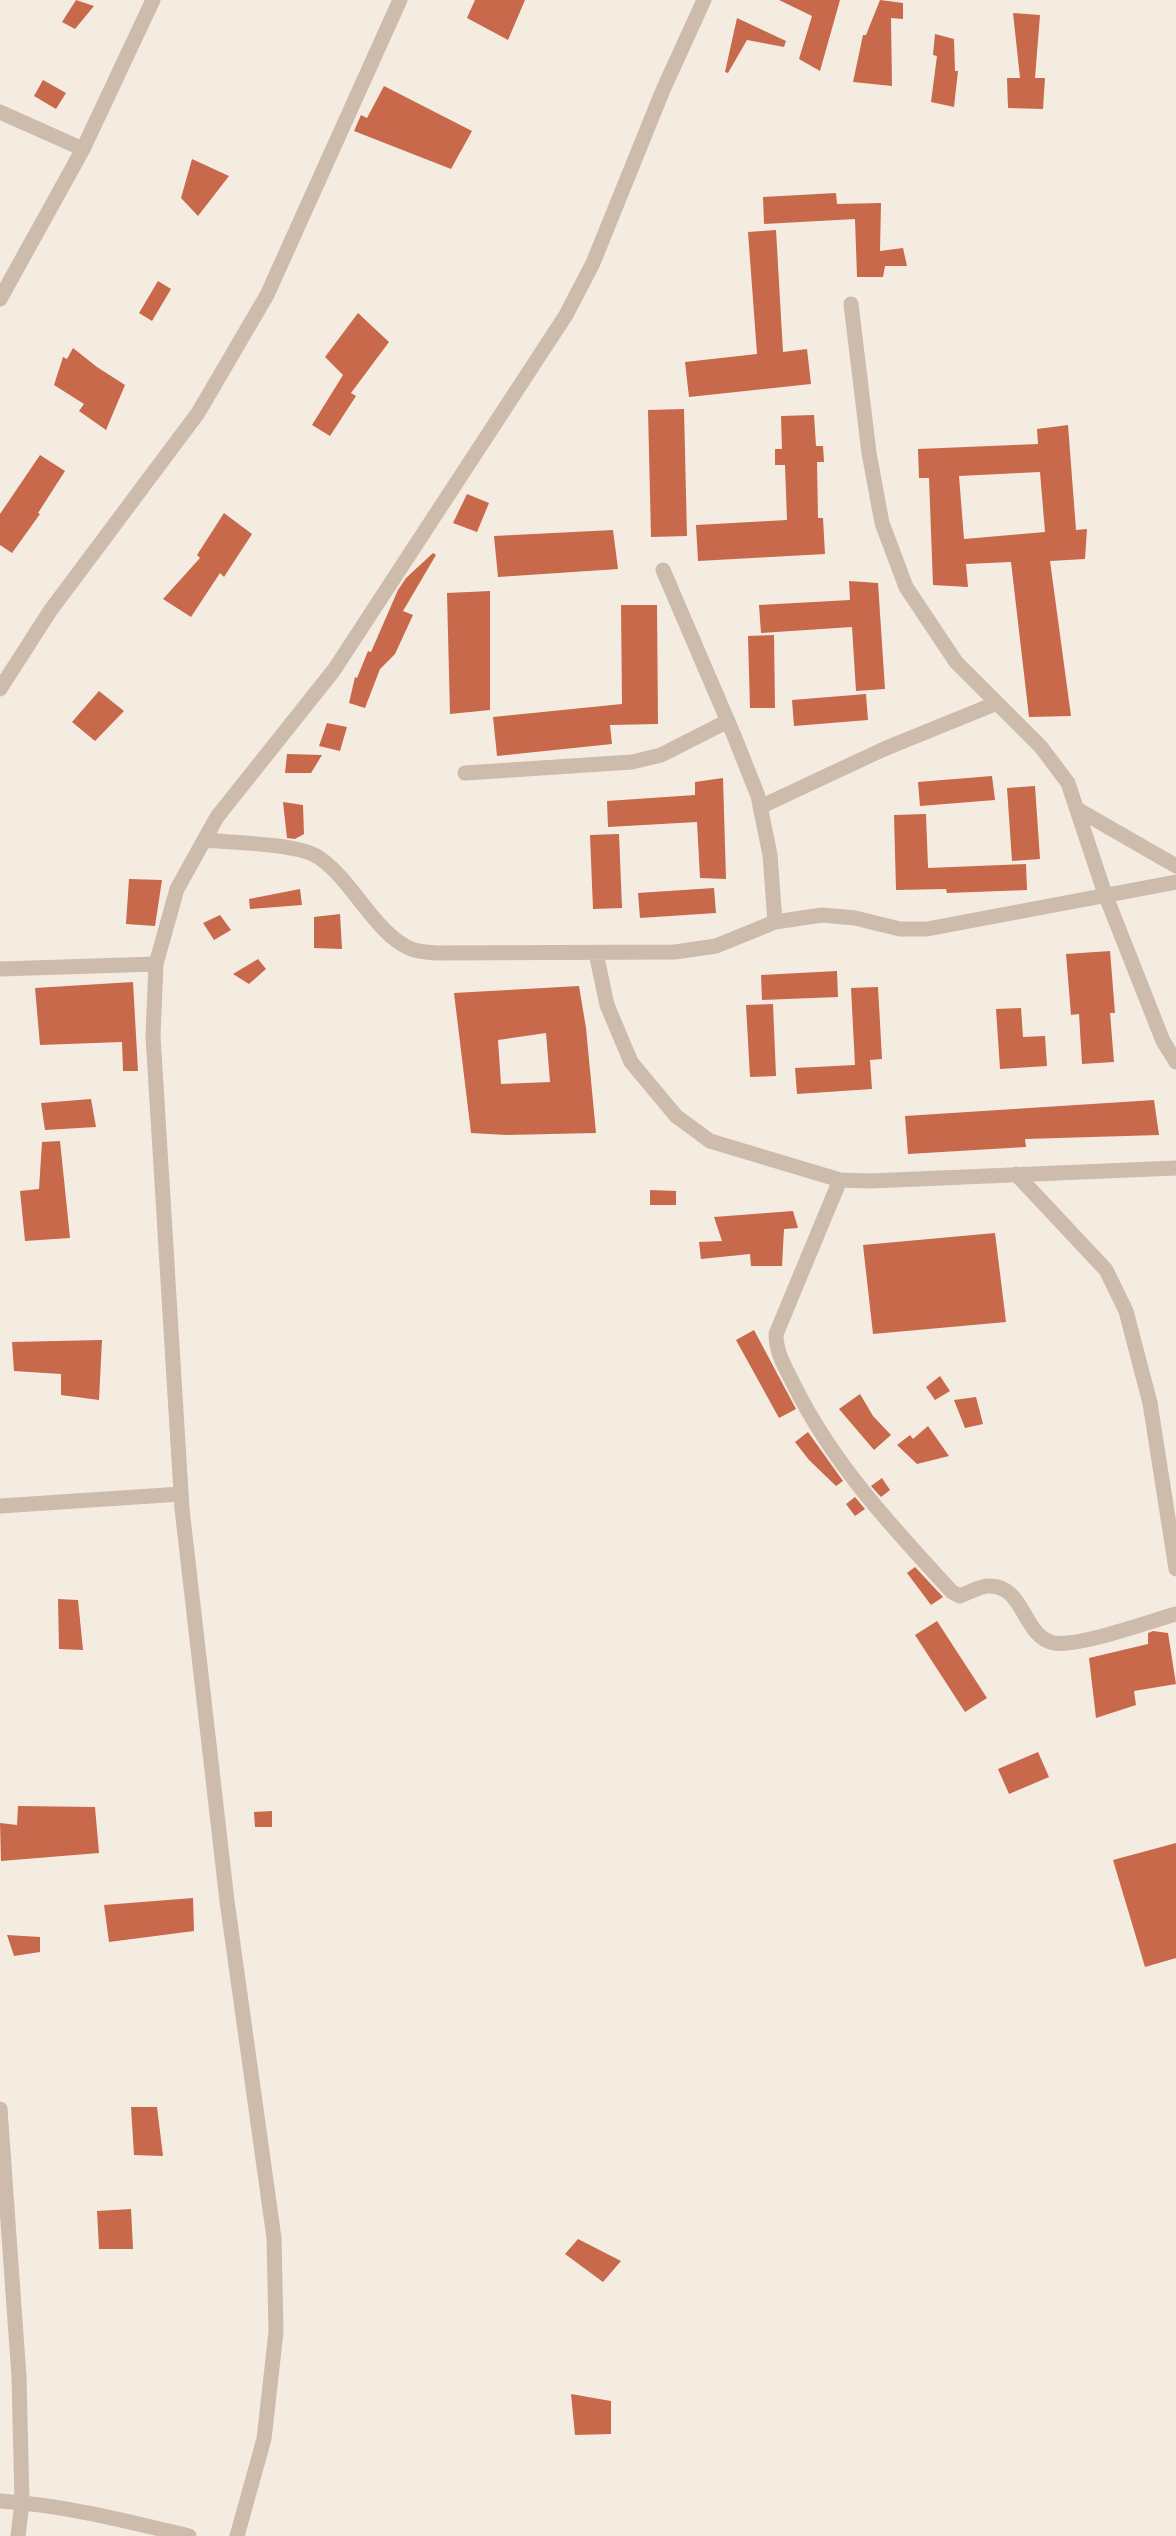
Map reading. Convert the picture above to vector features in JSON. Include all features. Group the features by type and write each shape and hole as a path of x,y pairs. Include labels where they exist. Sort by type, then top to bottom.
{"street":[{"path":"0,299 83,149 153,0"},
{"path":"0,688 50,611 204,403 267,296 400,0"},
{"path":"237,2536 264,2439 276,2332 274,2238 227,1901 181,1494 153,1036 156,964 177,889 217,817 334,670 566,315 593,263 663,90 704,0"},
{"path":"0,112 83,149"},
{"path":"851,304 869,453 882,523 906,587 956,662 1041,747 1068,783 1105,894 1163,1041 1176,1062"},
{"path":"663,570 728,721 760,807 770,855 776,922"},
{"path":"760,807 884,749 997,703"},
{"path":"465,773 632,762 661,755 728,721"},
{"path":"1077,809 1176,866"},
{"path":"204,840 296,849 316,855 331,867 391,936 410,949 436,953 675,952 716,946 776,922 822,915 855,918 900,929 927,929 1176,882"},
{"path":"596,952 607,1005 631,1062 676,1116 710,1141 840,1180 870,1181 1176,1168"},
{"path":"0,969 156,964"},
{"path":"1016,1174 1106,1270 1126,1311 1150,1403 1176,1569"},
{"path":"840,1180 776,1334 776,1350 809,1416 838,1460 882,1516 952,1592 960,1596 985,1586 999,1587 1013,1595 1039,1636 1053,1643 1074,1643 1176,1614"},
{"path":"0,1506 181,1494"},
{"path":"0,2109 19,2377 22,2502 18,2536"},
{"path":"0,2501 22,2502 122,2519 189,2536"}],"building":[{"path":"76,0 94,6 75,29 62,22"},
{"path":"475,0 525,0 508,40 467,18"},
{"path":"779,0 840,0 820,71 799,59 812,16"},
{"path":"880,0 903,3 903,19 891,18 892,86 853,82 863,35 866,35"},
{"path":"1013,13 1040,15 1035,78 1045,78 1043,109 1008,108 1007,78 1020,78"},
{"path":"737,18 786,41 784,47 747,40 728,73 725,72"},
{"path":"935,34 954,39 955,71 958,71 954,107 931,102 937,56 933,55"},
{"path":"43,80 66,93 56,109 34,96"},
{"path":"384,86 472,131 451,169 354,131 361,115 367,118"},
{"path":"192,159 229,176 198,216 181,198"},
{"path":"836,193 837,204 881,203 880,251 903,248 907,266 885,266 883,277 857,277 855,219 764,224 763,197"},
{"path":"776,230 783,352 807,349 811,384 689,397 685,362 757,354 748,232"},
{"path":"158,281 171,289 152,321 139,313"},
{"path":"358,313 389,342 351,393 356,396 330,436 312,425 343,375 325,357"},
{"path":"73,348 125,385 106,430 79,411 84,404 54,385 63,357 67,359"},
{"path":"684,409 687,536 651,537 648,410"},
{"path":"814,415 816,446 823,446 824,462 817,462 818,518 823,518 825,554 698,561 696,525 787,520 785,465 775,465 775,449 782,449 781,416"},
{"path":"1068,425 1076,530 1087,529 1085,559 1050,561 1071,716 1029,717 1011,562 966,564 968,587 933,585 929,478 919,478 918,449 1038,444 1037,429","holes":["1040,472 1045,532 964,539 959,476"]},
{"path":"40,455 65,471 38,513 40,514 12,553 0,545 0,514"},
{"path":"467,494 489,503 477,532 453,523"},
{"path":"224,513 252,534 224,577 220,573 191,617 163,599 200,558 197,555"},
{"path":"613,530 618,569 498,577 494,536"},
{"path":"433,553 436,555 403,611 413,615 395,654 380,669 365,708 349,703 355,677 357,678 368,651 371,652 398,590 406,578"},
{"path":"849,581 878,583 885,689 856,691 852,627 761,633 759,605 850,600"},
{"path":"490,591 490,710 450,714 447,593"},
{"path":"621,605 657,605 658,724 610,725 612,744 497,756 493,717 622,704"},
{"path":"774,635 775,708 750,708 748,636"},
{"path":"99,691 124,711 95,741 72,722"},
{"path":"866,694 868,720 794,726 792,700"},
{"path":"327,723 347,727 340,751 319,746"},
{"path":"287,754 322,755 311,773 285,773"},
{"path":"992,776 995,800 920,806 918,782"},
{"path":"723,778 726,879 700,878 697,822 608,827 607,801 695,795 695,782"},
{"path":"1035,786 1040,859 1012,861 1007,788"},
{"path":"283,802 303,805 304,834 295,839 287,838"},
{"path":"926,814 928,868 1026,864 1027,890 947,893 946,889 896,890 894,815"},
{"path":"619,834 622,908 593,909 590,835"},
{"path":"129,879 162,880 155,926 126,924"},
{"path":"714,888 716,913 640,918 638,893"},
{"path":"300,889 302,905 250,909 249,899"},
{"path":"340,914 342,949 314,948 314,917"},
{"path":"220,915 231,930 214,940 203,923"},
{"path":"1110,951 1115,1013 1110,1013 1114,1062 1082,1064 1079,1014 1071,1015 1066,954"},
{"path":"258,959 266,969 249,984 233,974"},
{"path":"837,971 838,997 762,1000 761,975"},
{"path":"133,982 138,1071 123,1071 122,1042 40,1045 35,988"},
{"path":"579,986 586,1028 596,1133 506,1135 471,1133 454,993","holes":["546,1033 550,1082 501,1084 498,1040"]},
{"path":"878,987 882,1059 870,1060 872,1089 797,1094 795,1068 855,1065 851,988"},
{"path":"773,1004 776,1076 750,1077 746,1005"},
{"path":"1021,1008 1023,1037 1045,1036 1047,1066 1000,1069 996,1009"},
{"path":"91,1099 96,1127 45,1130 41,1103"},
{"path":"1154,1100 1159,1135 1025,1139 1026,1147 908,1154 905,1116"},
{"path":"60,1141 70,1238 25,1241 20,1191 39,1189 42,1142"},
{"path":"650,1190 676,1191 676,1205 650,1205"},
{"path":"793,1211 798,1228 784,1229 782,1266 751,1266 750,1254 701,1259 699,1242 722,1241 714,1217"},
{"path":"995,1233 1006,1322 873,1334 863,1245"},
{"path":"754,1330 796,1409 779,1418 736,1340"},
{"path":"102,1340 99,1400 61,1395 61,1374 14,1371 12,1342"},
{"path":"940,1376 950,1391 935,1400 926,1387"},
{"path":"860,1394 873,1416 891,1435 874,1450 839,1409"},
{"path":"976,1397 983,1424 965,1428 954,1400"},
{"path":"928,1426 949,1456 917,1464 897,1445 910,1435 913,1439"},
{"path":"808,1432 843,1481 836,1486 809,1460 795,1442"},
{"path":"882,1478 890,1490 881,1497 871,1486"},
{"path":"855,1497 865,1509 855,1516 846,1504"},
{"path":"915,1567 943,1597 931,1605 907,1573"},
{"path":"58,1599 78,1600 83,1650 59,1649"},
{"path":"937,1621 987,1698 965,1712 915,1635"},
{"path":"1153,1631 1168,1633 1176,1684 1134,1691 1136,1705 1096,1718 1089,1658 1148,1644 1148,1633"},
{"path":"1038,1752 1049,1777 1009,1794 998,1769"},
{"path":"18,1806 95,1807 99,1853 1,1861 0,1823 17,1825"},
{"path":"272,1811 272,1827 255,1827 254,1812"},
{"path":"1176,1843 1176,1958 1145,1967 1113,1860"},
{"path":"193,1898 194,1931 109,1942 104,1905"},
{"path":"7,1935 40,1937 40,1952 14,1956"},
{"path":"131,2107 157,2107 163,2156 134,2155"},
{"path":"131,2209 133,2249 99,2249 97,2211"},
{"path":"578,2239 621,2261 603,2282 565,2254"},
{"path":"571,2394 611,2401 611,2434 575,2435"}]}
